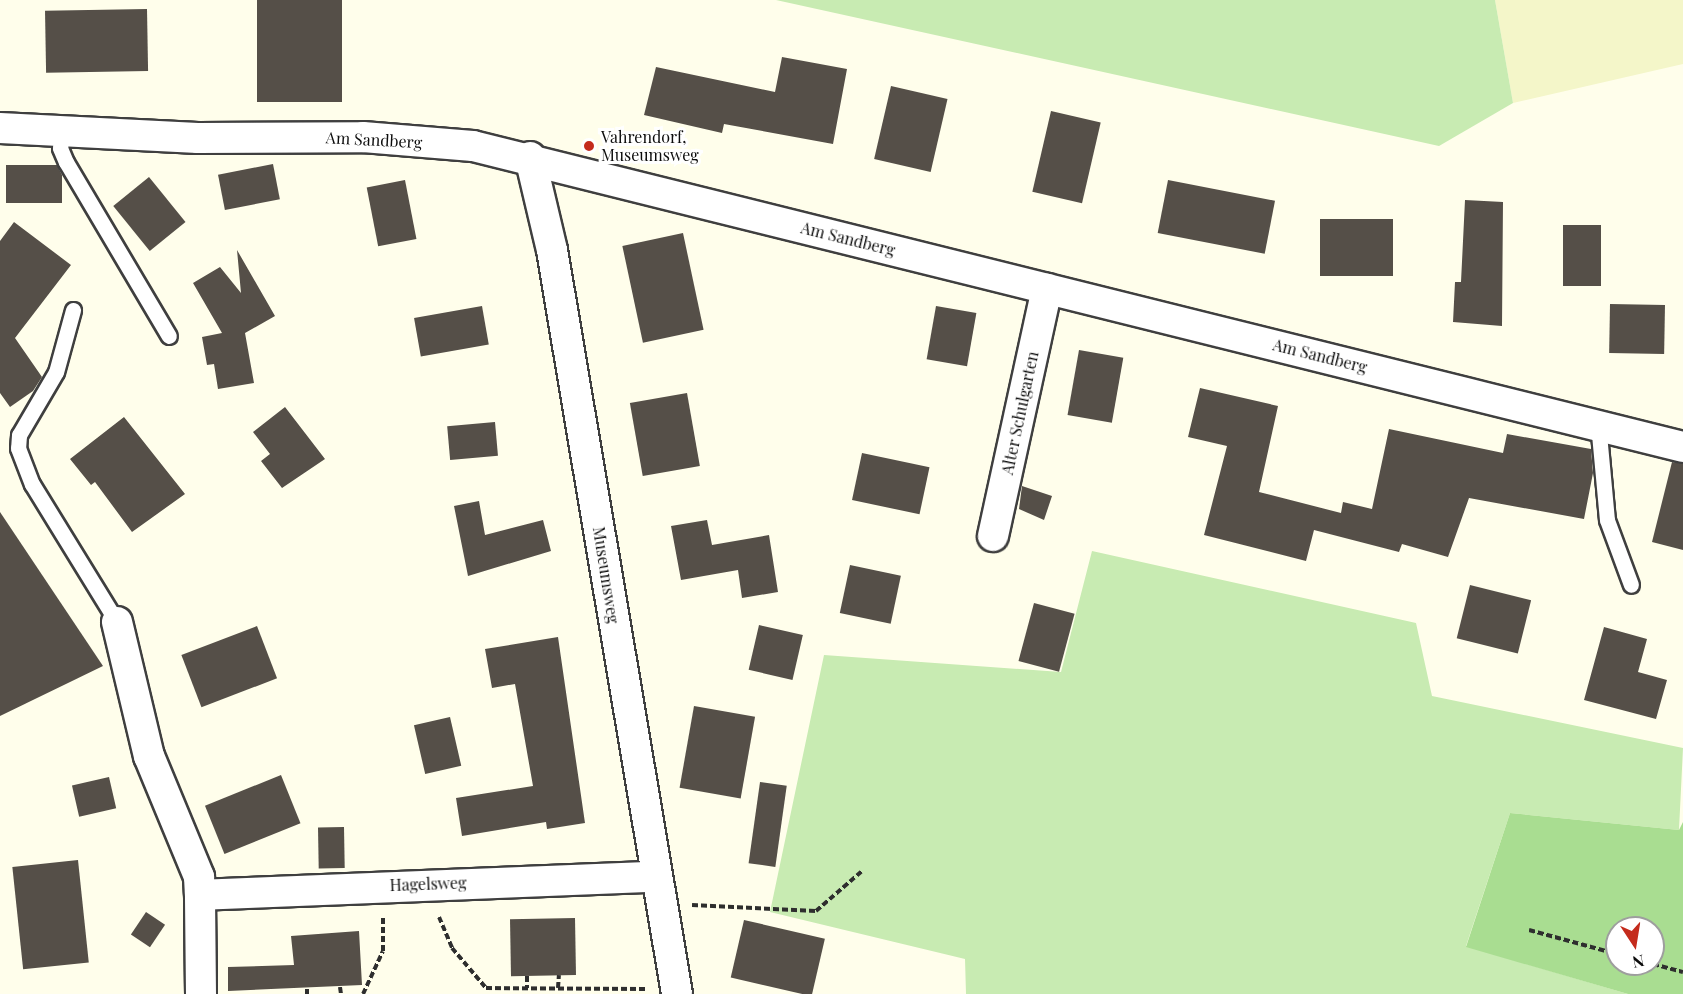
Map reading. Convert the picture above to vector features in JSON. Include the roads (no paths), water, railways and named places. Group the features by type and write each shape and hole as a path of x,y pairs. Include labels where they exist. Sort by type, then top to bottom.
{"street":[{"name":"Am Sandberg","path":"0,128 62,132 363,137 473,146 530,157 1047,289 1598,423 1683,447"},
{"name":"Museumsweg","path":"530,157 552,250 676,991"},
{"name":"Alter Schulgarten","path":"993,536 1047,289"},
{"path":"117,622 149,756 199,877 201,994"},
{"name":"Hagelsweg","path":"200,894 382,886 659,891"}],"lane":[{"path":"62,132 60,148 66,162 169,336"},
{"path":"73,310 56,372 19,435 18,448 32,484 117,622"},
{"path":"1598,423 1607,520 1631,585"}],"place":[{"name":"Vahrendorf, Museumsweg","path":"589,146"}]}
